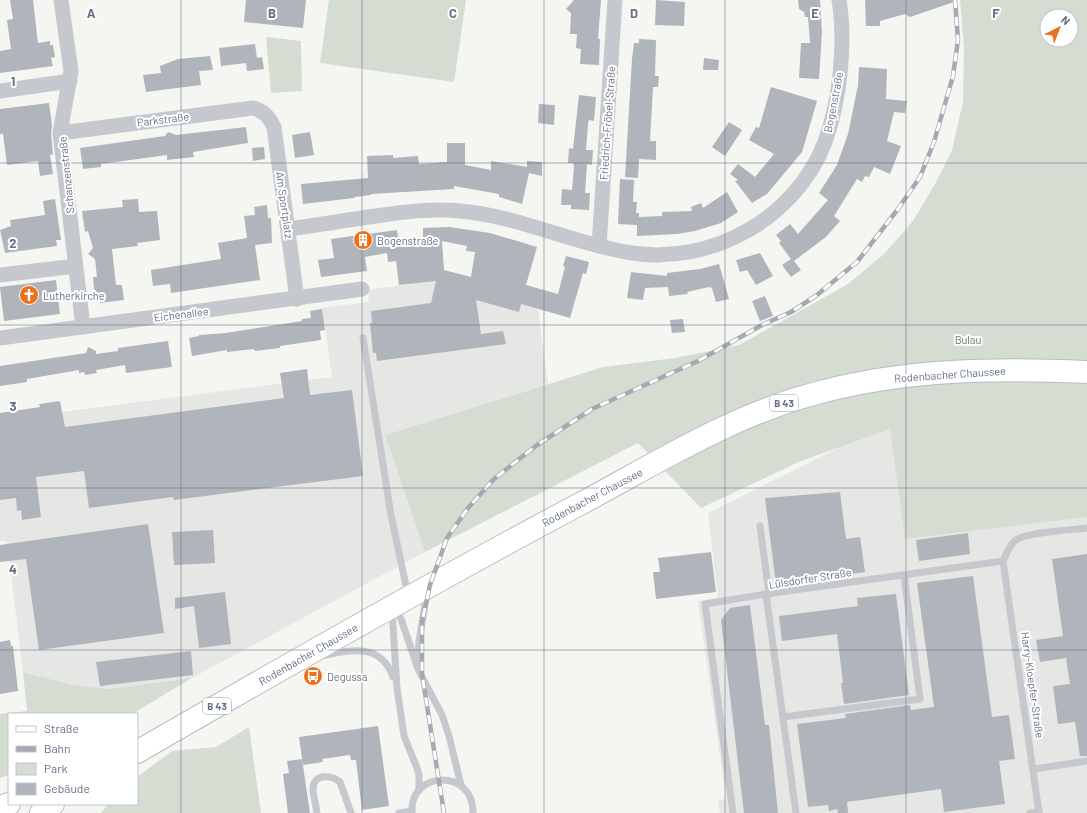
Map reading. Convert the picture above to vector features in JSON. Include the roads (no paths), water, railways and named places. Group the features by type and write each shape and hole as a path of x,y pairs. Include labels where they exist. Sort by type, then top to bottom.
{"main road":[{"name":"Rodenbacher Chaussee","path":"138,751 428,586 734,422 778,405 817,393 897,376 990,369 1087,372"},
{"path":"41,813 52,805"}],"street":[{"name":"Schanzenstraße","path":"61,0 71,71 60,133 83,327"},
{"name":"Friedrich-Fröbel-Straße","path":"599,246 615,0"},
{"name":"Bogenstraße","path":"288,229 416,210 448,210 499,218 599,246 632,253 682,254 701,250 728,241 741,234 782,204 799,186 814,164 827,135 836,96 840,65 841,26 839,0"},
{"path":"0,91 70,81"},
{"name":"Parkstraße","path":"60,133 253,108 265,113"},
{"name":"Am Sportplatz","path":"265,113 274,127 297,299"},
{"path":"0,275 76,266"},
{"name":"Eichenallee","path":"0,338 362,289"}],"lane":[{"path":"363,338 391,515 401,619 418,669 442,715 449,736 461,785 471,799 473,813"},
{"path":"733,813 705,604 767,594 760,526"},
{"path":"1003,561 1007,551 1016,540 1027,536 1087,528"},
{"name":"Lülsdorfer Straße","path":"796,813 782,717 767,594 1003,561"},
{"name":"Harry-Kloepfer-Straße","path":"1003,561 1039,812"},
{"path":"782,717 920,699 904,575"},
{"path":"418,669 418,641 428,586"},
{"path":"400,602 392,636 397,688 404,736 419,775 419,790"},
{"path":"293,662 350,650 373,653 388,664 397,688"},
{"path":"1034,770 1087,762"},
{"path":"317,813 313,788 317,780 326,776 332,776 340,782 350,813"},
{"path":"399,813 412,812 412,804 419,790 431,781 452,781 461,785"},
{"path":"1030,813 1039,812"}],"railway":[{"path":"444,813 422,674 422,622 430,585 447,538 468,508 494,479 537,445 592,409 698,361 762,325 791,312 817,295 857,262 898,209 920,177 934,142 953,76 958,40 955,0"}],"place":[{"name":"Bogenstraße","path":"363,240"},
{"name":"Lutherkirche","path":"29,295"},
{"name":"Degussa","path":"313,676"}],"park label":[{"name":"Bulau","path":"968,339"}]}
